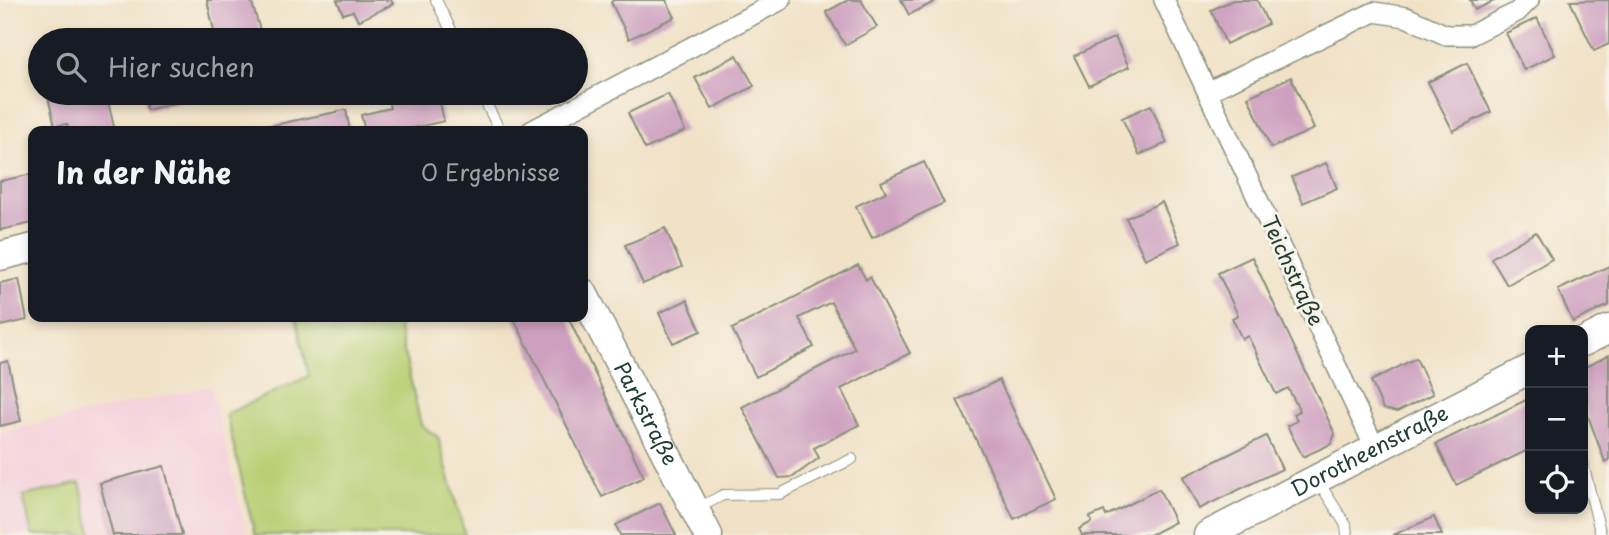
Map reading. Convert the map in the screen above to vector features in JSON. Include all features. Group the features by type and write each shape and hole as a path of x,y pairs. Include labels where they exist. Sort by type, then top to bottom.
{"main road":[{"path":"0,256 28,249"},
{"name":"Parkstraße","path":"588,303 708,535"},
{"path":"1588,340 1609,329"},
{"name":"Dorotheenstraße","path":"1208,535 1525,372"}],"street":[{"path":"588,101 781,0"},
{"name":"Teichstraße","path":"1164,0 1376,450"},
{"path":"1209,91 1374,12 1406,17 1446,35 1471,34 1517,12 1529,0"},
{"path":"541,126 581,105"}],"lane":[{"path":"436,0 450,28"},
{"path":"487,105 498,126"},
{"path":"695,510 723,495 780,494 852,459"},
{"path":"1317,480 1346,526 1347,535"},
{"path":"1588,484 1601,535"}],"shaded area":[{"path":"211,386 247,535 4,535 0,517 0,432"}],"green space":[{"path":"297,322 397,322 421,425 438,437 465,535 255,535 226,414 309,376"},
{"path":"80,483 92,535 32,535 23,496"}],"building":[{"path":"207,0 251,0 259,28 213,28"},
{"path":"337,0 391,0 393,4 358,21 353,11 343,14"},
{"path":"666,0 675,17 629,39 611,2"},
{"path":"848,0 861,0 877,27 845,45 826,12"},
{"path":"901,0 938,0 909,15"},
{"path":"1233,0 1257,0 1268,24 1226,44 1211,10"},
{"path":"1470,0 1496,0 1475,10"},
{"path":"1609,0 1609,44 1594,51 1570,1"},
{"path":"1537,18 1555,55 1524,70 1506,33"},
{"path":"1115,37 1129,67 1089,86 1074,56"},
{"path":"737,55 754,86 712,109 695,78"},
{"path":"1467,63 1491,112 1453,131 1428,82"},
{"path":"1291,77 1314,129 1271,148 1248,97"},
{"path":"668,94 685,131 645,149 628,113"},
{"path":"50,105 109,105 114,126 67,124 55,126"},
{"path":"146,105 167,105 147,110"},
{"path":"389,105 440,105 444,121 422,126 364,126 361,115 390,108"},
{"path":"1151,105 1167,143 1139,155 1122,118"},
{"path":"346,110 349,126 268,126"},
{"path":"924,162 944,203 872,238 856,206 886,192 881,182"},
{"path":"1326,163 1337,188 1303,203 1292,177"},
{"path":"28,175 28,224 0,230 0,181"},
{"path":"1162,202 1180,243 1145,259 1126,218"},
{"path":"665,228 682,267 643,284 625,245"},
{"path":"1536,232 1552,259 1507,285 1491,258"},
{"path":"1252,257 1335,434 1331,444 1303,457 1287,426 1297,421 1294,414 1300,411 1288,388 1276,394 1248,336 1242,339 1232,318 1238,315 1218,273"},
{"path":"858,265 866,280 870,277 910,353 841,389 859,425 814,448 819,458 793,477 779,478 742,407 855,349 831,302 799,318 814,347 756,377 732,329"},
{"path":"1609,266 1609,305 1573,322 1558,290"},
{"path":"19,279 27,320 0,326 0,283"},
{"path":"687,300 701,331 673,343 659,313"},
{"path":"515,322 570,322 644,477 602,497"},
{"path":"1609,355 1609,460 1605,462 1588,416 1588,366"},
{"path":"1416,358 1433,394 1397,412 1383,409 1371,381"},
{"path":"8,361 21,421 0,426 0,363"},
{"path":"999,380 1056,499 1014,519 957,400"},
{"path":"1525,400 1525,451 1456,485 1436,444"},
{"path":"1266,436 1282,469 1199,509 1183,477"},
{"path":"164,466 182,535 113,535 100,483"},
{"path":"1159,489 1175,522 1150,535 1082,535 1079,529 1092,522 1090,517 1104,511 1106,516"},
{"path":"660,503 676,535 620,535 616,525"},
{"path":"1434,517 1442,535 1393,535"}]}
